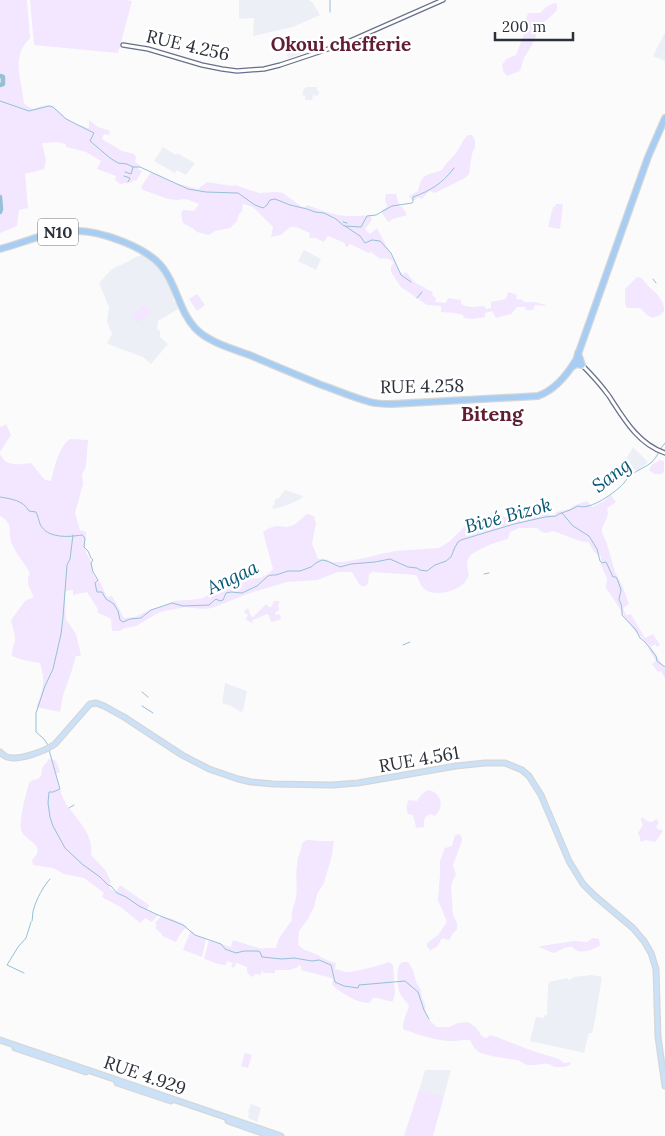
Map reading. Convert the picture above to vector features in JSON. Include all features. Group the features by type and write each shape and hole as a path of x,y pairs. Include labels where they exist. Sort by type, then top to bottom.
{"highway":[{"name":"RUE 4.258","path":"0,249 58,232 70,231 94,233 127,244 148,254 164,268 192,325 205,336 300,376 372,402 392,404 532,397 552,389 562,380 576,360 648,157 665,118"},
{"path":"578,350 582,365"},
{"path":"571,368 576,364 582,365"}],"main road":[{"name":"RUE 4.561","path":"0,752 8,757 15,757 48,749 55,744 90,704 96,702 209,769 238,779 268,784 332,785 358,783 474,763 505,763 515,766 526,773 536,786 569,861 583,884 633,928 651,953 656,969 658,1037 665,1086"},
{"path":"0,1041 271,1136"},
{"name":"RUE 4.929","path":"0,1041 281,1136"}],"street":[{"name":"RUE 4.256","path":"122,45 148,49 222,69 237,71 264,69 343,44 443,0"},
{"path":"576,360 593,376 632,430 659,451 665,453"}],"shaded area":[{"path":"0,0 27,0 30,38 20,53 19,61 24,104 33,109 50,105 79,125 89,128 89,120 98,127 110,131 109,135 104,134 102,139 122,151 134,154 136,157 135,162 140,165 138,169 142,171 136,181 120,184 115,180 116,176 97,169 101,161 86,152 66,147 66,144 57,142 42,143 46,160 44,169 25,174 28,208 19,210 17,226 0,233"},
{"path":"30,0 132,1 118,53 34,45"},
{"path":"239,0 309,0 320,15 293,27 253,36 254,18 239,19"},
{"path":"554,3 557,4 557,10 540,25 535,40 524,58 520,71 507,76 503,71 502,65 506,59 516,55 525,31 529,27 526,19 528,13 540,13"},
{"path":"665,34 665,61 653,56"},
{"path":"300,41 304,53 288,58 284,46"},
{"path":"307,87 317,87 319,91 318,96 313,95 312,100 305,100 305,96 302,95"},
{"path":"468,135 473,136 475,141 469,174 465,178 435,193 429,191 422,199 418,197 412,200 409,196 418,191 423,178 442,170 458,151"},
{"path":"163,147 195,163 186,175 177,170 175,173 154,161"},
{"path":"151,172 176,183 198,189 207,182 235,185 259,193 283,193 302,207 307,205 343,216 370,215 372,220 365,229 370,234 377,228 399,270 403,274 406,272 417,284 433,292 432,295 436,298 435,302 446,303 448,298 461,300 461,304 467,306 484,306 486,309 491,308 491,302 506,299 508,292 517,295 516,299 523,300 524,302 536,302 546,306 535,305 533,310 525,310 526,307 517,307 511,314 496,318 492,311 485,313 485,317 472,319 464,318 463,315 455,313 441,312 441,306 427,305 401,287 391,272 391,266 394,263 390,259 380,259 371,252 369,253 350,244 347,247 345,243 328,236 324,242 316,238 309,238 310,233 296,227 290,227 281,235 271,237 273,227 253,207 243,204 237,221 230,228 215,231 209,235 197,232 183,223 181,214 183,210 194,211 199,204 186,199 168,199 143,190 141,187"},
{"path":"386,194 396,194 399,205 407,215 388,222 382,213 382,210 387,207"},
{"path":"556,204 563,204 560,229 548,227 553,207"},
{"path":"304,250 321,259 316,270 298,261"},
{"path":"142,254 160,270 169,285 178,309 158,321 157,329 160,331 160,337 168,344 151,364 143,357 107,343 112,334 107,322 109,307 99,283 112,269"},
{"path":"637,277 642,278 663,303 664,311 661,314 653,318 640,308 627,308 625,289"},
{"path":"197,294 205,305 197,311 189,299"},
{"path":"146,304 152,313 137,323 131,314"},
{"path":"6,424 11,435 0,452 0,426 2,427"},
{"path":"70,439 88,440 86,466 82,475 83,484 75,513 80,530 86,532 86,552 92,563 94,575 99,580 107,597 112,596 124,618 135,617 174,601 200,599 209,595 217,588 228,584 247,579 261,578 273,569 263,532 277,526 287,527 294,525 307,514 314,516 316,523 312,544 318,559 344,562 395,551 439,548 450,541 465,526 482,517 493,514 505,517 522,512 534,512 537,515 539,511 548,511 549,515 555,515 556,512 569,509 586,501 592,507 611,495 616,502 607,508 607,518 602,532 615,572 629,604 623,608 626,615 631,614 645,638 653,634 660,645 657,647 655,644 651,647 665,669 665,678 661,671 658,672 652,664 656,661 649,650 650,648 633,629 606,588 607,579 601,565 601,556 594,552 588,542 553,531 546,533 537,528 519,528 510,532 508,539 486,546 470,556 467,563 469,575 465,582 451,591 439,593 433,593 424,589 416,575 373,572 369,574 368,584 363,587 352,572 338,572 317,580 287,582 250,593 212,608 185,607 165,611 136,626 112,631 111,619 97,612 98,609 87,592 73,595 73,590 66,591 66,619 76,634 81,655 76,656 63,695 60,712 36,707 43,685 40,663 12,656 15,634 11,620 25,601 34,597 28,582 30,573 13,546 8,523 0,516 0,454 5,461 11,464 31,463 45,480 51,481 60,452"},
{"path":"633,447 648,462 638,471 633,469 625,474 618,467"},
{"path":"660,460 664,461 664,472 654,474 649,470 652,465"},
{"path":"285,490 303,496 301,499 274,509 272,507 276,498 278,499"},
{"path":"274,601 279,601 280,603 278,604 279,610 275,613 276,615 280,614 281,619 271,622 267,614 253,620 252,623 245,619 248,615 244,612 248,608 253,617 266,604 271,607"},
{"path":"225,683 247,691 243,711 241,712 222,703"},
{"path":"49,759 56,761 60,772 56,774 63,797 90,840 91,855 106,871 111,882 108,885 116,892 120,885 149,905 147,910 158,915 152,922 145,918 140,923 122,908 102,897 104,893 84,878 64,874 53,868 33,865 32,860 38,850 21,830 22,813 29,783 41,776 42,768"},
{"path":"428,790 433,791 439,797 440,809 434,816 431,814 425,818 424,827 417,828 413,815 408,814 407,803 409,800 417,801"},
{"path":"642,817 652,822 656,819 659,823 656,827 663,831 655,842 646,840 641,842 638,833 643,825"},
{"path":"460,834 462,841 453,865 456,875 451,887 453,915 457,923 457,930 449,940 442,938 437,947 430,950 427,947 427,943 438,935 447,922 438,900 440,861 445,848 452,846 455,835"},
{"path":"307,840 334,841 324,883 317,894 314,907 308,919 299,931 298,945 326,960 336,963 335,969 346,972 389,962 393,965 395,994 393,1001 373,998 369,1003 364,1003 344,994 332,985 333,979 301,970 299,965 290,970 275,970 275,973 263,973 262,970 261,975 256,974 251,977 247,972 247,967 237,963 233,968 231,966 233,963 227,961 226,965 223,965 204,959 209,940 231,947 233,940 262,949 276,948 279,938 292,920 297,893 297,862 302,843"},
{"path":"161,916 173,919 187,926 176,942 162,936 155,928 157,925 155,923"},
{"path":"191,930 196,935 206,939 202,957 183,950"},
{"path":"592,938 599,939 600,945 585,951 579,951 572,947 553,953 539,947 574,941 587,942"},
{"path":"403,962 408,962 413,970 416,982 421,990 426,1013 430,1021 437,1027 449,1027 458,1023 468,1022 482,1036 487,1038 490,1035 494,1036 559,1059 564,1063 569,1062 571,1063 570,1065 554,1067 548,1064 528,1065 517,1060 479,1052 474,1048 470,1040 438,1040 403,1029 409,1005 399,992 397,976 399,965"},
{"path":"592,975 602,977 594,1025 592,1033 589,1033 584,1053 530,1041 536,1017 544,1018 547,1015 549,982"},
{"path":"245,1053 252,1055 248,1068 241,1066"},
{"path":"425,1070 451,1070 444,1096 419,1090"},
{"path":"419,1090 444,1096 433,1136 404,1136"},
{"path":"251,1104 261,1108 257,1122 248,1117"}],"waterway":[{"path":"330,0 330,12"},
{"name":"Angaa","path":"0,76 3,77 3,84 0,85"},
{"path":"0,101 29,111 49,106 53,107 66,119 94,133 90,141 118,163 140,167 188,189 206,192 238,193 255,205 263,208 270,200 275,199 290,205 324,213 336,219 344,226 361,227 367,216 376,215 392,206 412,203 413,197 436,186 454,168"},
{"path":"125,172 131,174 133,167"},
{"path":"124,176 130,178 128,182"},
{"name":"Angaa","path":"0,197 0,212"},
{"path":"343,222 347,223"},
{"path":"345,226 360,236 365,243 372,240 380,241 391,253 401,275 411,282"},
{"path":"653,279 656,283"},
{"path":"417,298 422,292"},
{"name":"Angaa","path":"0,497 16,501 23,504 29,511 36,512 43,529 53,535 82,535 85,538 84,547 93,560 91,563 93,572 98,580 95,583 97,592 102,592 106,599 114,604 120,620 123,622 141,618 151,610 172,603 183,606 209,605 216,599 223,600 226,593 242,593 257,586 268,576 288,571 300,571 322,560 340,567 390,559 408,567 427,571 451,557 455,547 461,540 514,524 556,516 578,506 589,506 602,500 620,487 631,475 652,462 665,443"},
{"name":"Bivé Bizok","path":"562,513 573,526 589,536 597,549 600,561 602,563 606,562 613,577 616,577 621,590 619,600 622,607 622,615 656,656 657,661 665,667"},
{"path":"48,745 36,732 36,713 53,669 61,634 67,565 70,559 73,535"},
{"path":"484,574 489,573"},
{"path":"403,645 410,642"},
{"path":"142,692 148,697"},
{"path":"142,706 153,713"},
{"path":"49,750 60,789 49,792 48,803 53,826 65,848 117,893 139,906 183,925 195,935 221,944 225,949 236,953 258,951 262,957 319,960 331,965 335,982 344,986 358,988 359,985 405,981 418,992 429,1019"},
{"path":"69,808 74,805"},
{"path":"32,921 33,910 37,900 50,879"},
{"path":"24,973 7,965 26,938 31,922"}],"district":[{"name":"Okoui chefferie","path":"341,44"},
{"name":"Biteng","path":"492,413"}],"water label":[{"name":"Sang","path":"611,475"}]}
